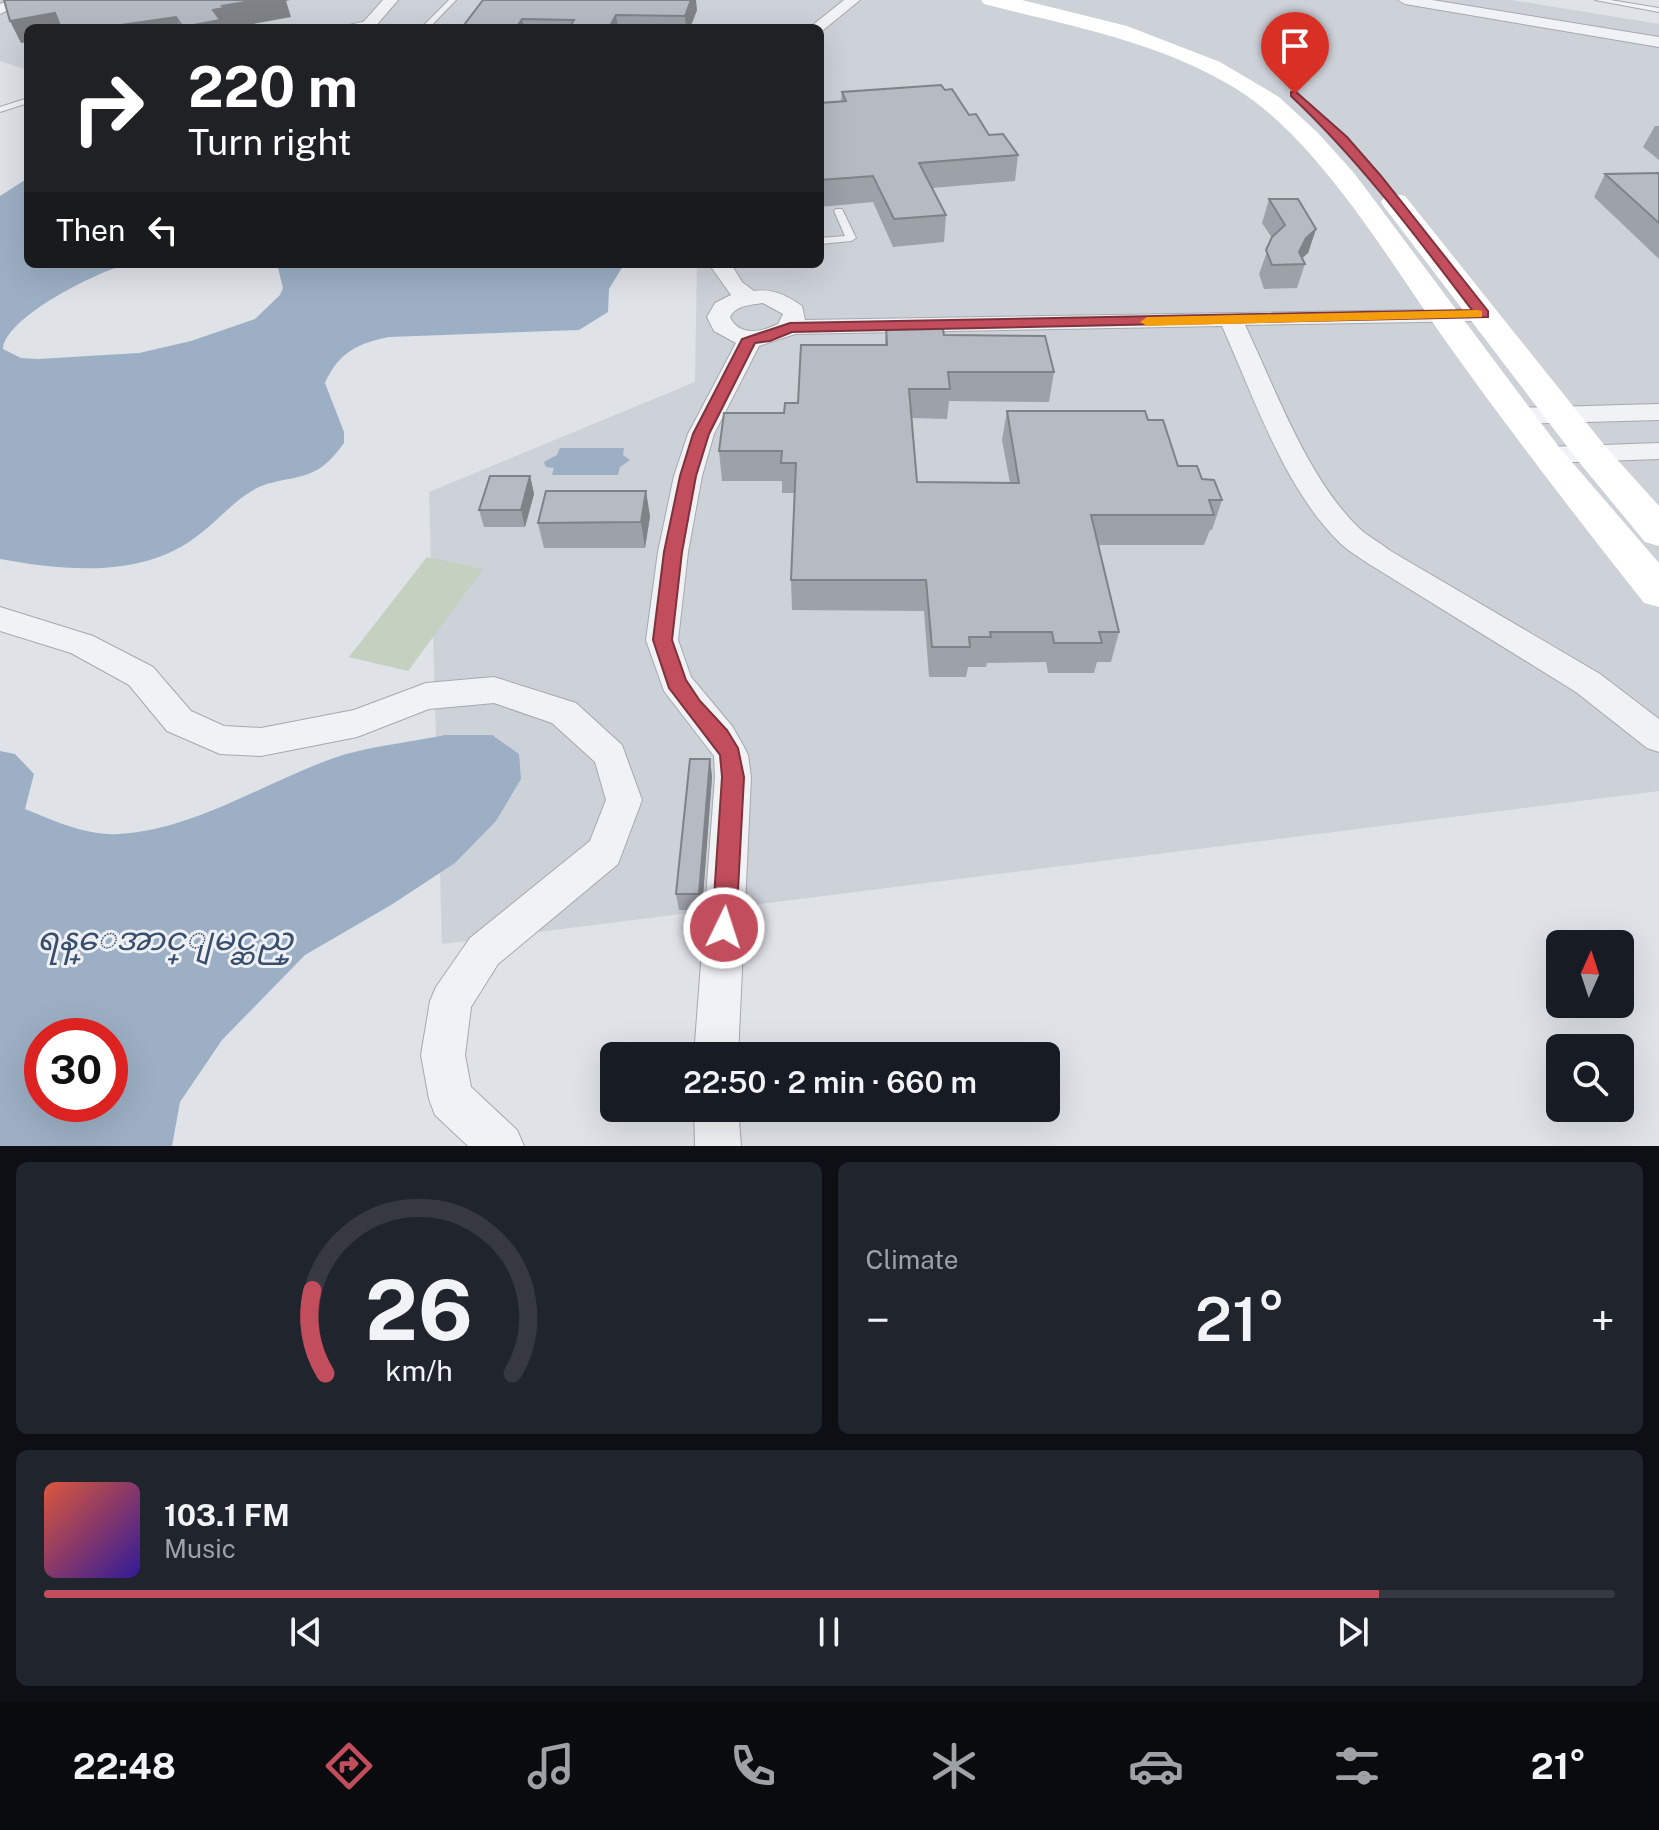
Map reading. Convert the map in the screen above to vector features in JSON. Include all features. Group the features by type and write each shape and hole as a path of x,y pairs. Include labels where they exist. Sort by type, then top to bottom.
{"main road":[{"path":"991,0 1101,26 1200,62 1243,83 1313,141 1546,455 1659,592"},
{"path":"1039,0 1168,36 1218,55 1295,94 1343,139 1377,178 1592,454 1659,532"}],"street":[{"path":"0,10 21,0"},
{"path":"370,24 391,0"},
{"path":"822,24 853,0"},
{"path":"1405,0 1659,42"},
{"path":"722,268 733,286 748,297"},
{"path":"792,319 777,299 748,297 723,307 718,314 718,323 735,336 750,339 765,338 792,319 1477,308"},
{"path":"1067,313 1231,321 1439,308"},
{"path":"1231,321 1285,433 1324,504 1350,535 1379,557 1588,683 1659,738"},
{"path":"717,1042 733,777 731,755 720,736 676,682 662,640 673,552 688,476 701,434 750,339"},
{"path":"1518,416 1659,412"},
{"path":"1546,455 1659,451"},
{"path":"0,619 82,644 141,676 179,721 220,740 261,742 357,723 426,696 494,690 564,713 610,755 624,800 605,852 484,951 451,1001 443,1055 451,1099 501,1146"},
{"path":"717,1122 718,1146"}],"lane":[{"path":"429,24 453,0"},
{"path":"1598,0 1659,10"},
{"path":"0,110 24,101"},
{"path":"824,241 851,238 839,211"}],"shaded area":[{"path":"0,0 1511,0 1659,24 1659,791 442,944 429,492 695,382 697,268 824,268 824,24 24,24 24,69 0,61"}],"green space":[{"path":"427,557 483,569 408,671 349,657"}],"water":[{"path":"24,181 24,268 116,268 75,286 19,323 8,336 3,349 21,358 139,353 191,341 255,319 280,295 283,288 278,268 622,268 609,289 608,312 579,330 389,337 350,351 336,364 325,383 344,432 344,443 334,455 316,471 259,487 179,548 131,565 105,568 25,563 0,559 0,196"},
{"path":"560,448 624,448 623,455 630,460 620,467 618,475 552,475 554,468 546,467 544,462 557,455"},
{"name":"ရန္ေအာင္ျမင္ဆည္","path":"445,735 492,735 519,754 521,779 496,821 455,863 305,955 222,1040 180,1102 172,1146 0,1146 0,751 15,754 34,774 25,809 83,830 119,834 174,824 305,769 373,748"}],"building":[{"path":"4,0 257,0 222,6 224,8 213,10 220,20 199,24 181,24 176,17 128,24 59,24 55,13 10,21"},
{"path":"483,0 691,0 685,16 616,15 611,24 522,19 519,24 465,24"},
{"path":"941,85 945,90 952,89 969,115 976,114 989,135 1003,134 1018,155 919,163 946,215 894,219 873,176 824,180 824,103 846,101 842,92"},
{"path":"1659,173 1659,223 1605,174"},
{"path":"1269,199 1298,199 1316,229 1306,238 1299,252 1305,264 1272,265 1266,250 1272,237 1285,225"},
{"path":"886,324 942,324 944,335 1045,336 1054,372 948,372 950,389 909,389 917,482 1019,483 1007,411 1145,411 1148,420 1163,420 1178,466 1197,466 1202,479 1214,480 1222,500 1209,500 1214,515 1091,515 1119,632 1099,632 1102,643 1054,643 1052,632 990,632 991,637 969,637 970,647 932,647 926,580 791,580 796,463 781,463 782,451 719,451 724,413 784,413 785,403 798,403 801,345 887,345"},
{"path":"490,476 530,476 521,510 479,510"},
{"path":"546,491 646,491 641,522 538,523"},
{"path":"690,759 710,759 699,894 676,894"}],"slow traffic":[{"path":"1147,322 1477,314"}],"route":[{"path":"724,928 733,777 731,755 720,736 676,682 662,640 673,552 688,476 701,434 750,339 779,334 790,327 1483,314 1377,178 1343,139 1295,94"}]}
